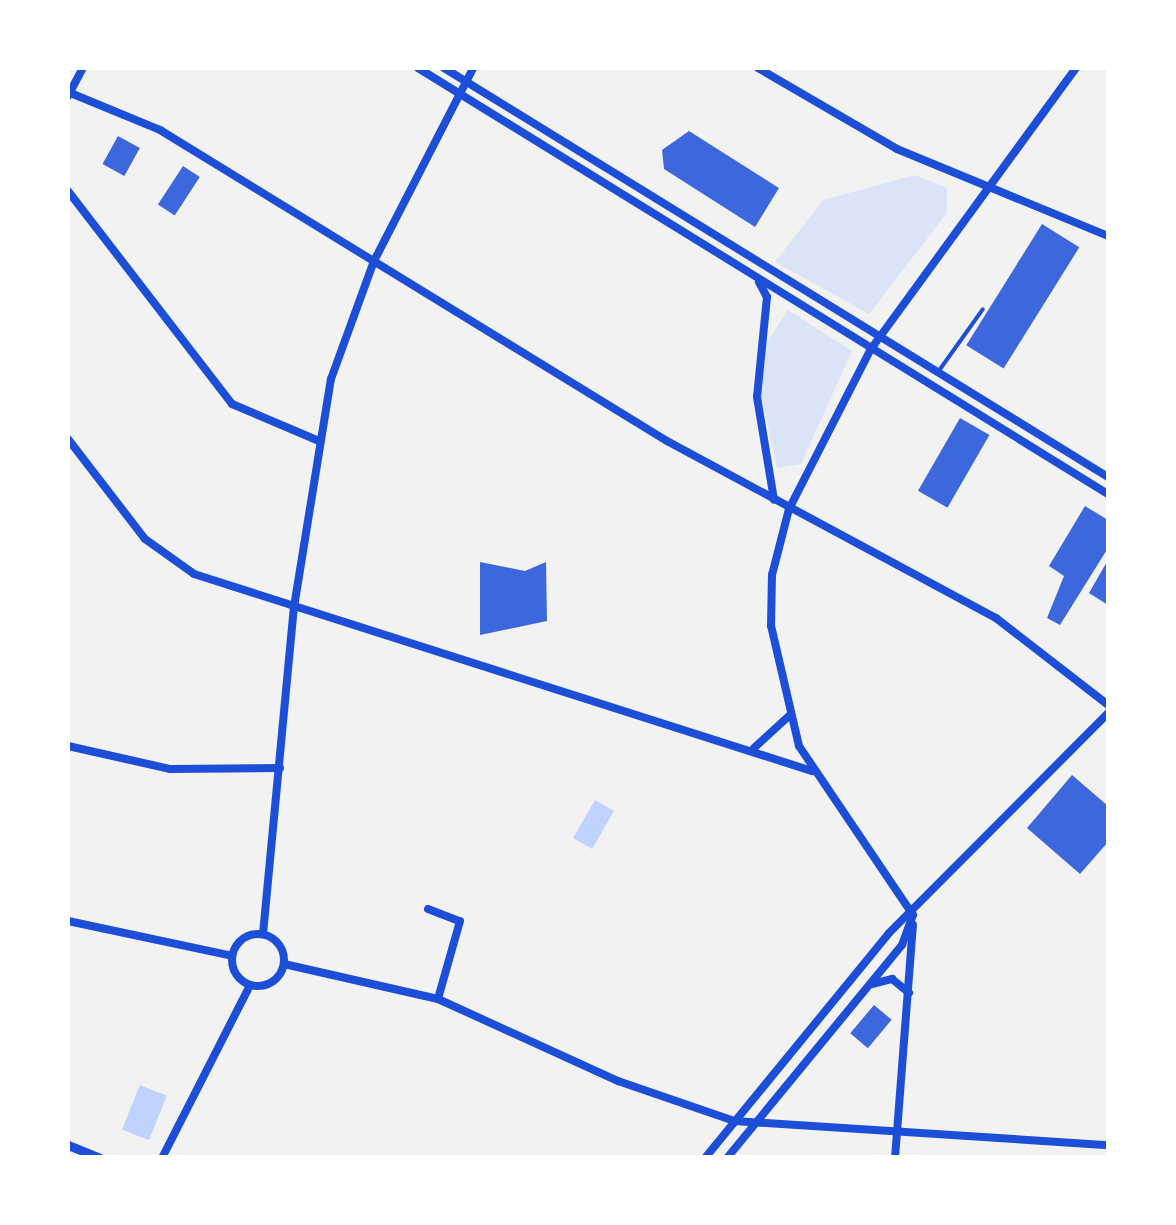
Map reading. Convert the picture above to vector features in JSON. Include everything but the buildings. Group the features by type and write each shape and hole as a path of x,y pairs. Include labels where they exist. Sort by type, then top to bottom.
{"street":[{"path":"82,68 68,94 160,130 789,509 996,618 1108,704"},
{"path":"418,68 1108,494"},
{"path":"444,68 1108,477"},
{"path":"263,934 294,607 317,440 374,261 473,68"},
{"path":"758,68 898,149 1108,236"},
{"path":"894,1158 914,915 812,771 790,716 771,626 789,509 879,336 1076,68"},
{"path":"68,190 232,404 317,440"},
{"path":"754,274 767,297 756,397 774,500"},
{"path":"68,439 164,555 294,607 754,748 812,771"},
{"path":"705,1158 914,915 1108,712"},
{"path":"754,748 790,716"},
{"path":"68,746 170,769 280,768"},
{"path":"428,909 460,922 438,999"},
{"path":"726,1158 868,986 914,915"},
{"path":"68,921 232,956 250,985"},
{"path":"232,956 243,938 263,934 278,942 284,964 274,980 250,985"},
{"path":"284,964 438,999 647,1093 734,1121 1108,1145"},
{"path":"868,986 886,978 909,993"},
{"path":"162,1158 250,985"},
{"path":"68,1146 100,1158"}],"lane":[{"path":"938,372 983,309"}],"shaded area":[{"path":"915,175 947,188 947,213 869,314 775,262 823,200"},
{"path":"788,310 852,351 801,464 777,468 761,395 764,347"}],"water":[{"path":"595,800 614,811 592,849 573,838"},
{"path":"140,1085 167,1096 149,1140 122,1130"}]}
